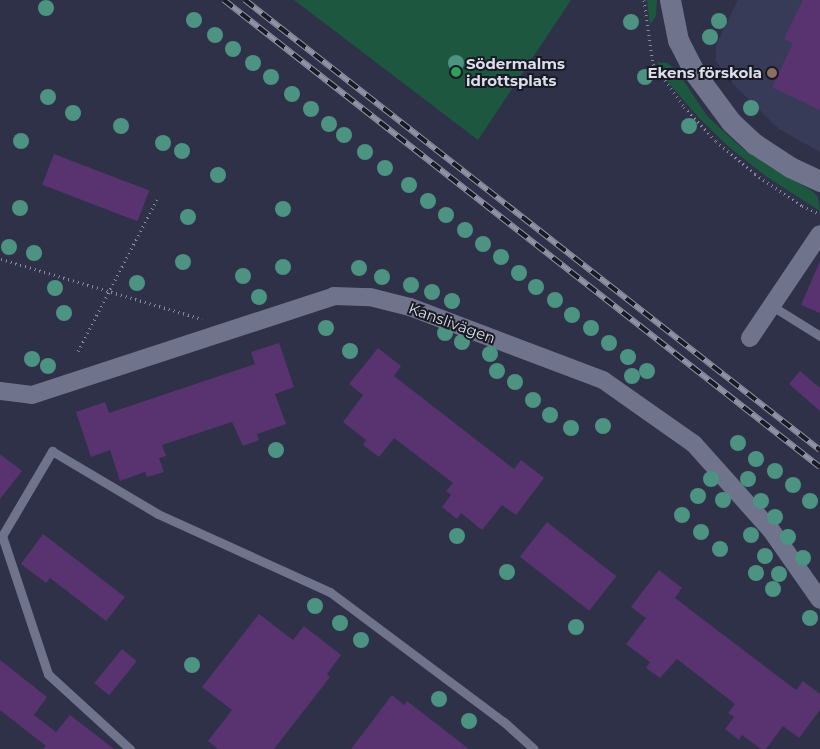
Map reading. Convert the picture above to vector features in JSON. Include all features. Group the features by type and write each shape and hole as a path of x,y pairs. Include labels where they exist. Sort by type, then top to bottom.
{"street":[{"path":"670,0 678,40 694,72 731,122 776,158 820,181"},
{"path":"750,338 820,234"},
{"name":"Kanslivägen","path":"0,391 32,395 334,296 370,297 410,307 603,380 694,444 771,530 820,600"}],"lane":[{"path":"772,306 820,336"},
{"path":"130,749 48,674 2,536 52,451 158,514 330,592 496,716 534,749"}],"path":[{"path":"644,0 653,64"},
{"path":"78,351 112,292 158,199"},
{"path":"1,259 236,329"}],"shaded area":[{"name":"Ekens förskola","path":"738,0 820,0 820,152 779,129 734,85 716,61 716,45"}],"green space":[{"name":"Södermalms idrottsplats","path":"294,0 571,0 478,140"},
{"path":"647,0 657,0 656,16 650,25"},
{"path":"657,62 667,63 678,72 707,116 743,149 812,191 818,197 820,211 767,177 729,147 699,118 667,81"}],"building":[{"path":"803,0 820,0 820,110 772,87 793,43 784,39"},
{"path":"54,154 149,191 137,221 42,185"},
{"path":"820,261 820,313 801,305"},
{"path":"279,343 294,387 275,394 286,424 257,434 259,440 243,446 232,422 162,445 166,456 159,458 164,472 147,477 145,472 120,481 110,450 91,457 76,412 105,402 109,413 255,364 251,352"},
{"path":"378,348 401,366 394,376 514,469 521,460 544,478 516,515 502,505 482,530 461,513 457,519 442,507 451,495 446,491 453,483 394,438 379,457 363,445 366,440 343,422 363,395 349,384"},
{"path":"800,371 820,388 820,411 789,384"},
{"path":"0,454 22,471 0,499"},
{"path":"547,522 616,576 589,611 520,557"},
{"path":"43,534 125,597 106,621 50,578 46,583 21,564"},
{"path":"659,570 682,588 675,598 796,690 803,681 820,694 820,710 799,738 783,726 766,749 761,749 742,735 739,740 725,729 734,717 728,713 735,704 677,659 660,678 646,668 650,662 626,644 646,618 631,607"},
{"path":"259,614 293,640 304,626 341,655 327,674 330,677 274,749 218,749 208,741 232,710 202,687"},
{"path":"122,649 137,661 109,695 94,683"},
{"path":"0,660 47,697 34,715 56,732 70,715 114,749 43,749 46,746 0,710"},
{"path":"392,695 404,705 407,701 469,749 351,749"}],"railway":[{"path":"224,0 820,467"},
{"path":"245,0 820,450"}],"place":[{"name":"Södermalms idrottsplats","path":"456,72"},
{"name":"Ekens förskola","path":"772,73"}]}
